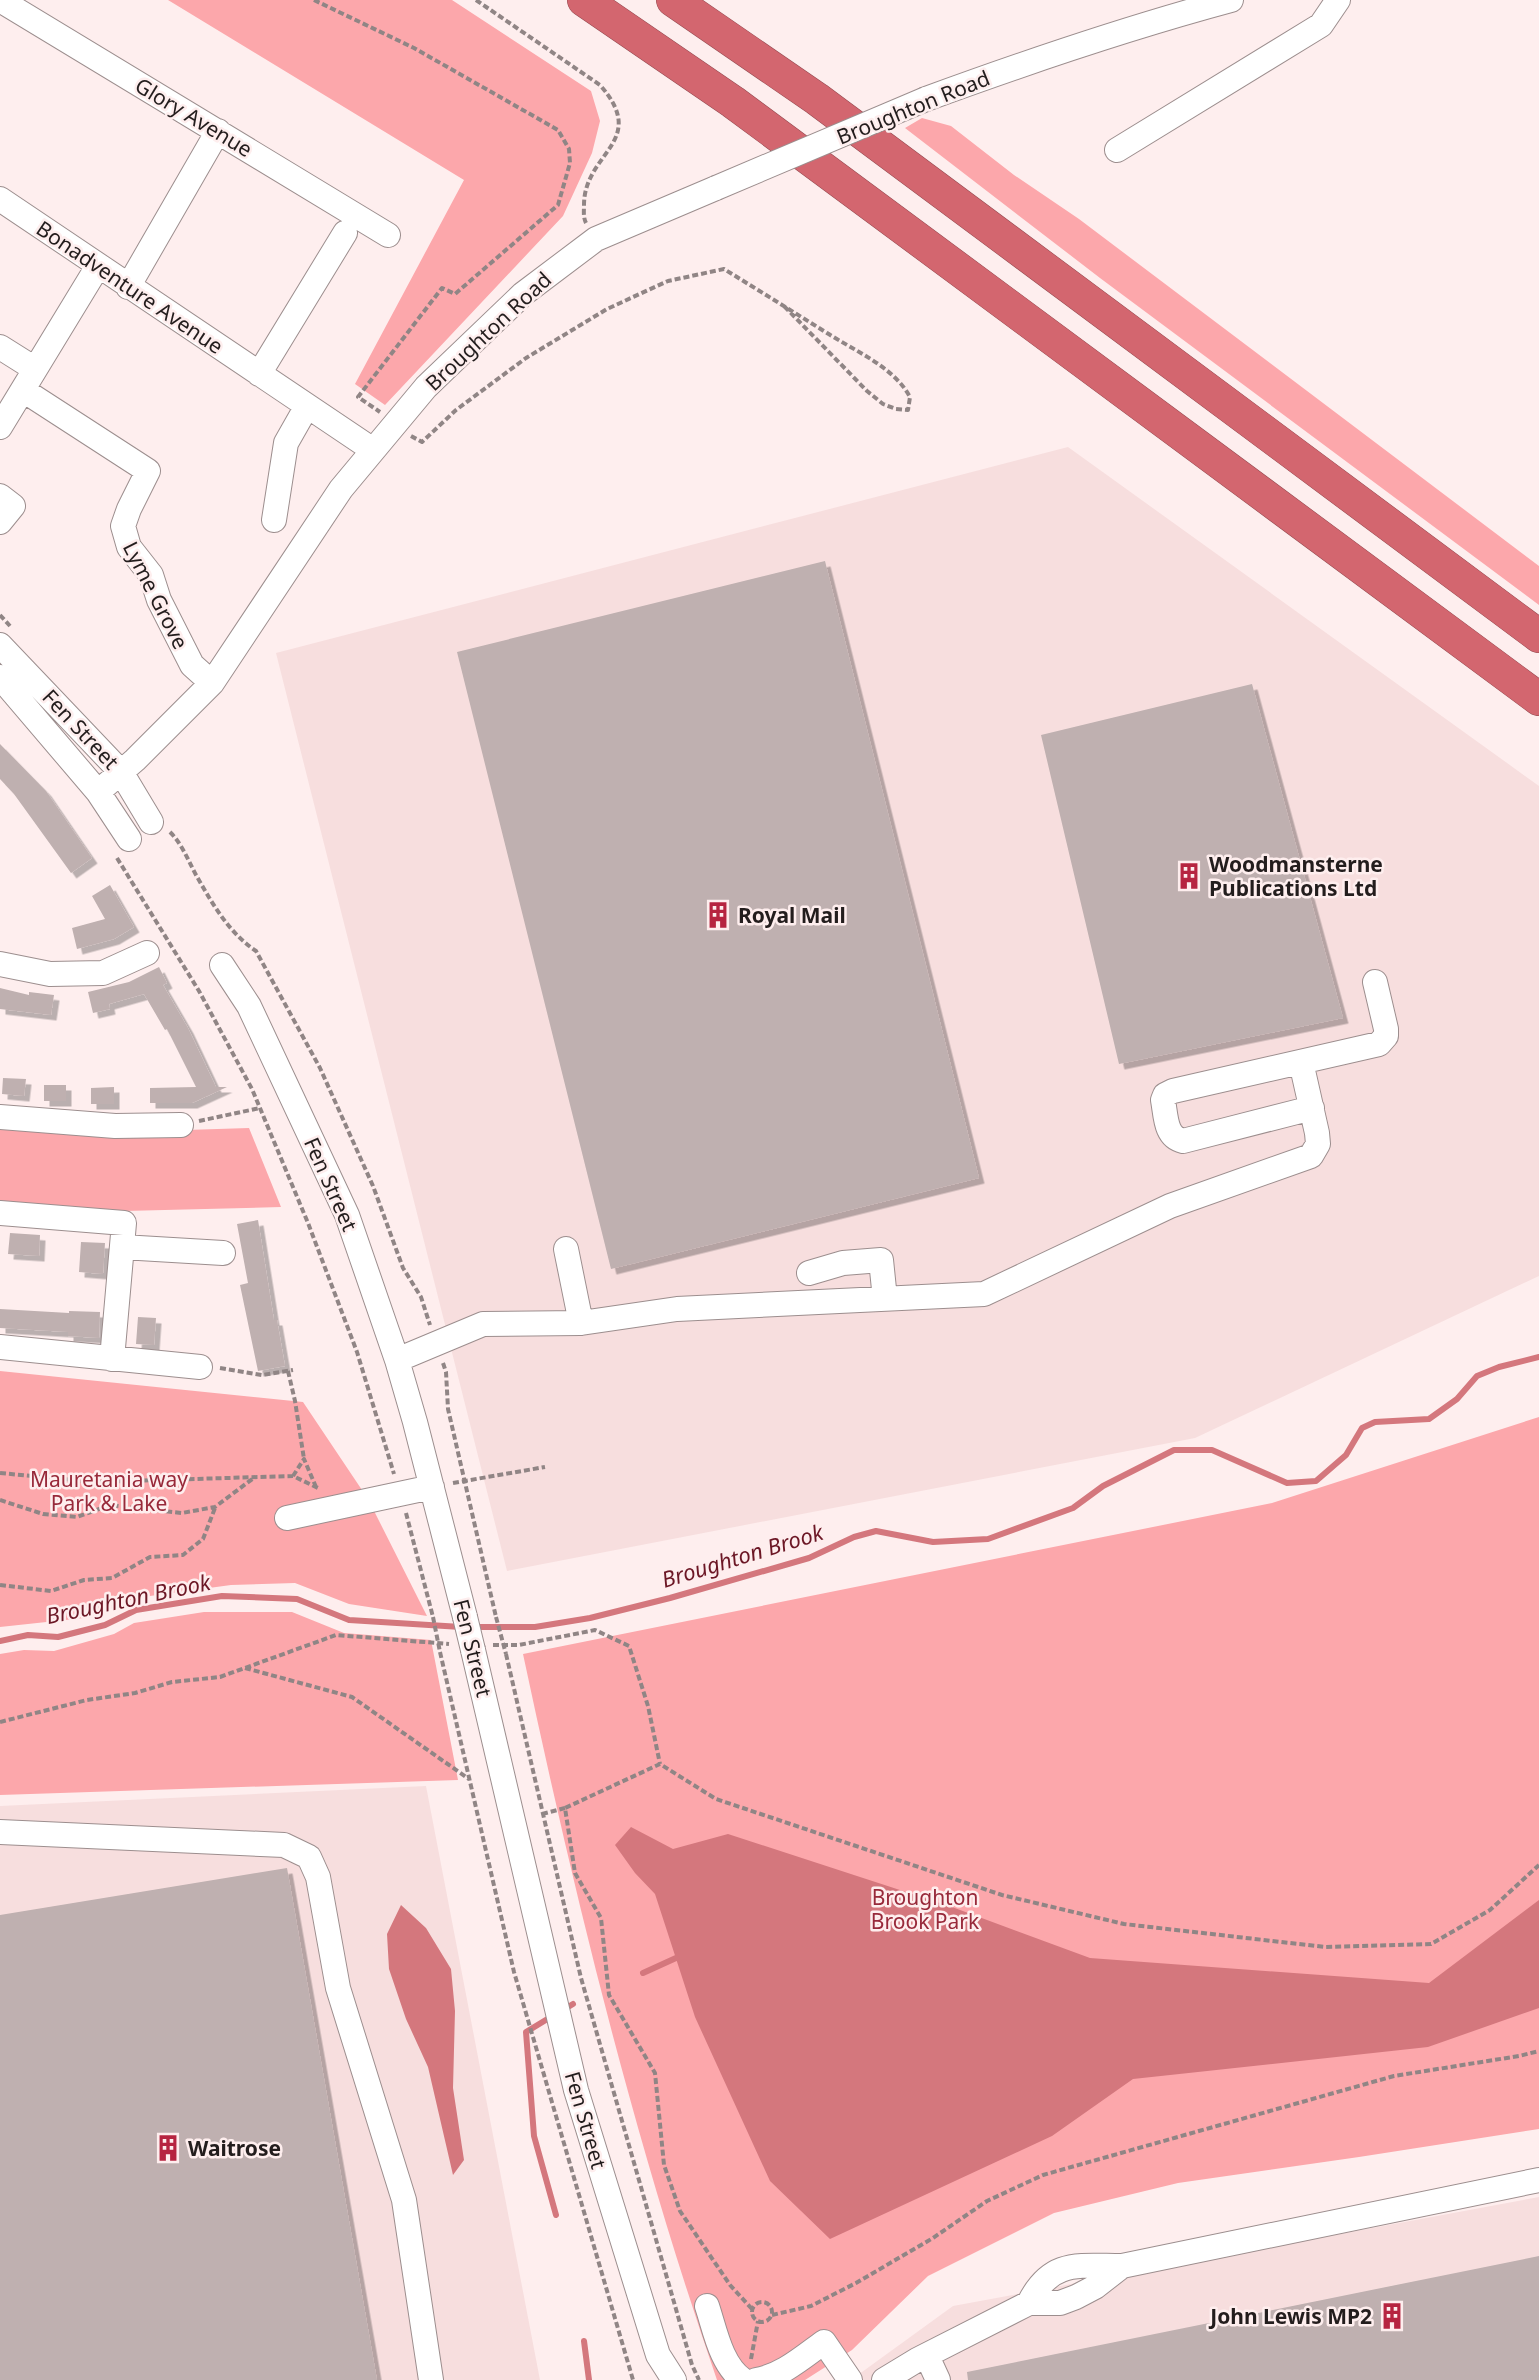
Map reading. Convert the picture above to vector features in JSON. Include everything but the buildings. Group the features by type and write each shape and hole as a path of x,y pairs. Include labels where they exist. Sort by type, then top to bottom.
{"highway":[{"path":"584,0 733,102 1539,699"},
{"path":"673,0 817,99 1539,636"}],"street":[{"name":"Glory Avenue","path":"0,0 388,235"},
{"name":"Broughton Road","path":"98,792 212,683 341,489 426,387 523,294 596,239 926,99 1038,58 1142,24 1231,0"},
{"path":"1117,150 1321,25 1338,0"},
{"path":"128,287 218,131"},
{"name":"Bonadventure Avenue","path":"0,200 373,450"},
{"path":"259,374 345,233"},
{"path":"0,427 98,266"},
{"path":"0,347 35,369"},
{"name":"Lyme Grove","path":"23,390 148,471 123,526 129,547 151,575 159,600 192,665 212,683"},
{"path":"274,520 286,443 307,406"},
{"path":"0,496 14,506 0,522"},
{"name":"Fen Street","path":"0,645 121,772 150,820"},
{"name":"Fen Street","path":"0,677 98,792 122,846"},
{"path":"0,964 50,974 103,973 147,953"},
{"name":"Fen Street","path":"222,965 249,1006 347,1215 397,1359 465,1617 576,2090 658,2355 674,2380"},
{"path":"1311,1108 1183,1141 1174,1139 1170,1135 1163,1100 1165,1095 1173,1091 1379,1044 1384,1039 1386,1029 1375,982"},
{"path":"397,1359 483,1324 581,1323 677,1309 984,1294 1170,1206 1305,1159 1316,1151 1318,1144 1300,1062"},
{"path":"0,1117 115,1126 181,1125"},
{"path":"0,1213 223,1252"},
{"path":"112,1359 123,1235"},
{"path":"567,1249 581,1323"},
{"path":"809,1273 843,1263 881,1260 885,1299"},
{"path":"0,1347 200,1367"},
{"path":"286,1518 432,1487"},
{"path":"0,1832 284,1845 309,1857 318,1877 338,1988 404,2200 431,2380"},
{"path":"1029,2303 1037,2287 1056,2270 1081,2266 1122,2266 1539,2180"},
{"path":"884,2380 1029,2303 1060,2303 1076,2297 1095,2287 1122,2266"},
{"path":"707,2306 725,2359 734,2374 768,2378 788,2368 824,2342 850,2380"},
{"name":"Fen Street","path":"657,2380 658,2355"},
{"path":"927,2356 938,2380"}],"path":[{"path":"314,0 414,48 558,130 569,149 570,163 558,205 455,294 442,288 358,397 386,416"},
{"path":"476,0 600,85 613,99 620,121 619,134 594,172 584,194 584,219 596,239"},
{"path":"405,433 422,442 456,410 526,358 607,309 668,281 724,269 783,305 895,378 904,385 910,397 908,410 896,409 883,404 867,391 783,305"},
{"path":"150,820 166,828 177,838 226,925 256,951 320,1068 373,1186 403,1268 421,1298 427,1319"},
{"path":"122,846 260,1108 309,1223 357,1353 392,1465 433,1617 527,2022 633,2380"},
{"path":"181,1125 260,1108"},
{"path":"443,1360 448,1409 584,1989 689,2354 699,2380"},
{"path":"200,1367 222,1368 262,1375 291,1370 304,1459 316,1488"},
{"path":"293,1476 304,1459"},
{"path":"372,1500 392,1465"},
{"path":"432,1487 545,1467"},
{"path":"0,1473 94,1482 293,1476 322,1491"},
{"path":"0,1500 44,1514 77,1517 110,1505 182,1513 215,1507 256,1476"},
{"path":"0,1585 51,1591 84,1580 112,1578 150,1557 183,1555 203,1539 215,1507"},
{"path":"0,1722 87,1700 135,1693 172,1682 220,1677 336,1635 470,1646 519,1645 595,1630 629,1646 648,1707 660,1764 716,1799 1002,1895 1124,1924 1325,1947 1431,1944 1490,1910 1539,1865"},
{"path":"245,1668 352,1697 470,1780"},
{"path":"542,1814 565,1808 660,1764"},
{"path":"565,1808 575,1874 601,1918 609,1995 655,2073 664,2165 680,2211 730,2285 752,2309 753,2317 758,2321 768,2320 772,2315 811,2306 856,2283 933,2238 987,2201 1043,2175 1394,2076 1539,2051"},
{"path":"752,2309 755,2304 765,2302 771,2305 772,2315"},
{"path":"749,2376 758,2321"}],"shaded area":[{"path":"1068,447 1539,786 1539,1276 1195,1438 507,1571 276,653"},
{"path":"426,1786 540,2380 0,2380 0,1806"},
{"path":"631,1827 673,1849 728,1834 952,1907 1090,1958 1429,1983 1539,1900 1539,2008 1428,2047 1133,2079 1052,2136 830,2239 770,2181 695,2017 655,1894 635,1873 615,1845"},
{"path":"401,1905 426,1928 451,1969 455,2011 453,2088 464,2160 453,2175 428,2067 406,2019 389,1969 387,1934"},
{"path":"1539,2197 1539,2380 851,2380 953,2306"}],"green space":[{"path":"168,0 452,0 591,91 600,121 592,153 563,216 385,405 355,384 464,180"},
{"path":"922,118 951,126 1014,175 1079,219 1539,566 1539,605 1100,278 905,128"},
{"path":"0,1122 186,1130 249,1128 281,1207 124,1211 0,1207"},
{"name":"Mauretania way Park & Lake","path":"0,1371 303,1402 368,1499 427,1616 349,1604 295,1583 231,1585 135,1598 93,1617 0,1627"},
{"name":"Broughton Brook Park","path":"1539,1417 1539,2129 1178,2183 1054,2213 928,2276 852,2350 805,2380 717,2380 687,2291 633,2111 586,1929 523,1654 1272,1503"},
{"path":"204,1612 292,1612 344,1633 431,1640 458,1780 0,1795 0,1654 24,1650 54,1651 114,1634 134,1623"}],"waterway":[{"name":"Broughton Brook","path":"474,1627 535,1627 590,1618 670,1598 809,1558 854,1537 876,1531 933,1542 988,1539 1073,1508 1103,1486 1174,1450 1212,1450 1287,1483 1316,1481 1346,1455 1362,1428 1375,1422 1429,1419 1457,1399 1477,1376 1499,1367 1539,1357"},
{"name":"Broughton Brook","path":"0,1641 28,1635 58,1637 105,1625 136,1610 222,1596 297,1599 349,1620 461,1627"},
{"path":"643,1973 676,1958"},
{"path":"563,2010 573,2004"},
{"path":"554,2015 526,2032 534,2136 556,2215"},
{"path":"584,2341 589,2380"}],"place":[{"name":"Woodmansterne Publications Ltd","path":"1189,876"},
{"name":"Royal Mail","path":"718,915"},
{"name":"Waitrose","path":"168,2148"},
{"name":"John Lewis MP2","path":"1392,2316"}]}
